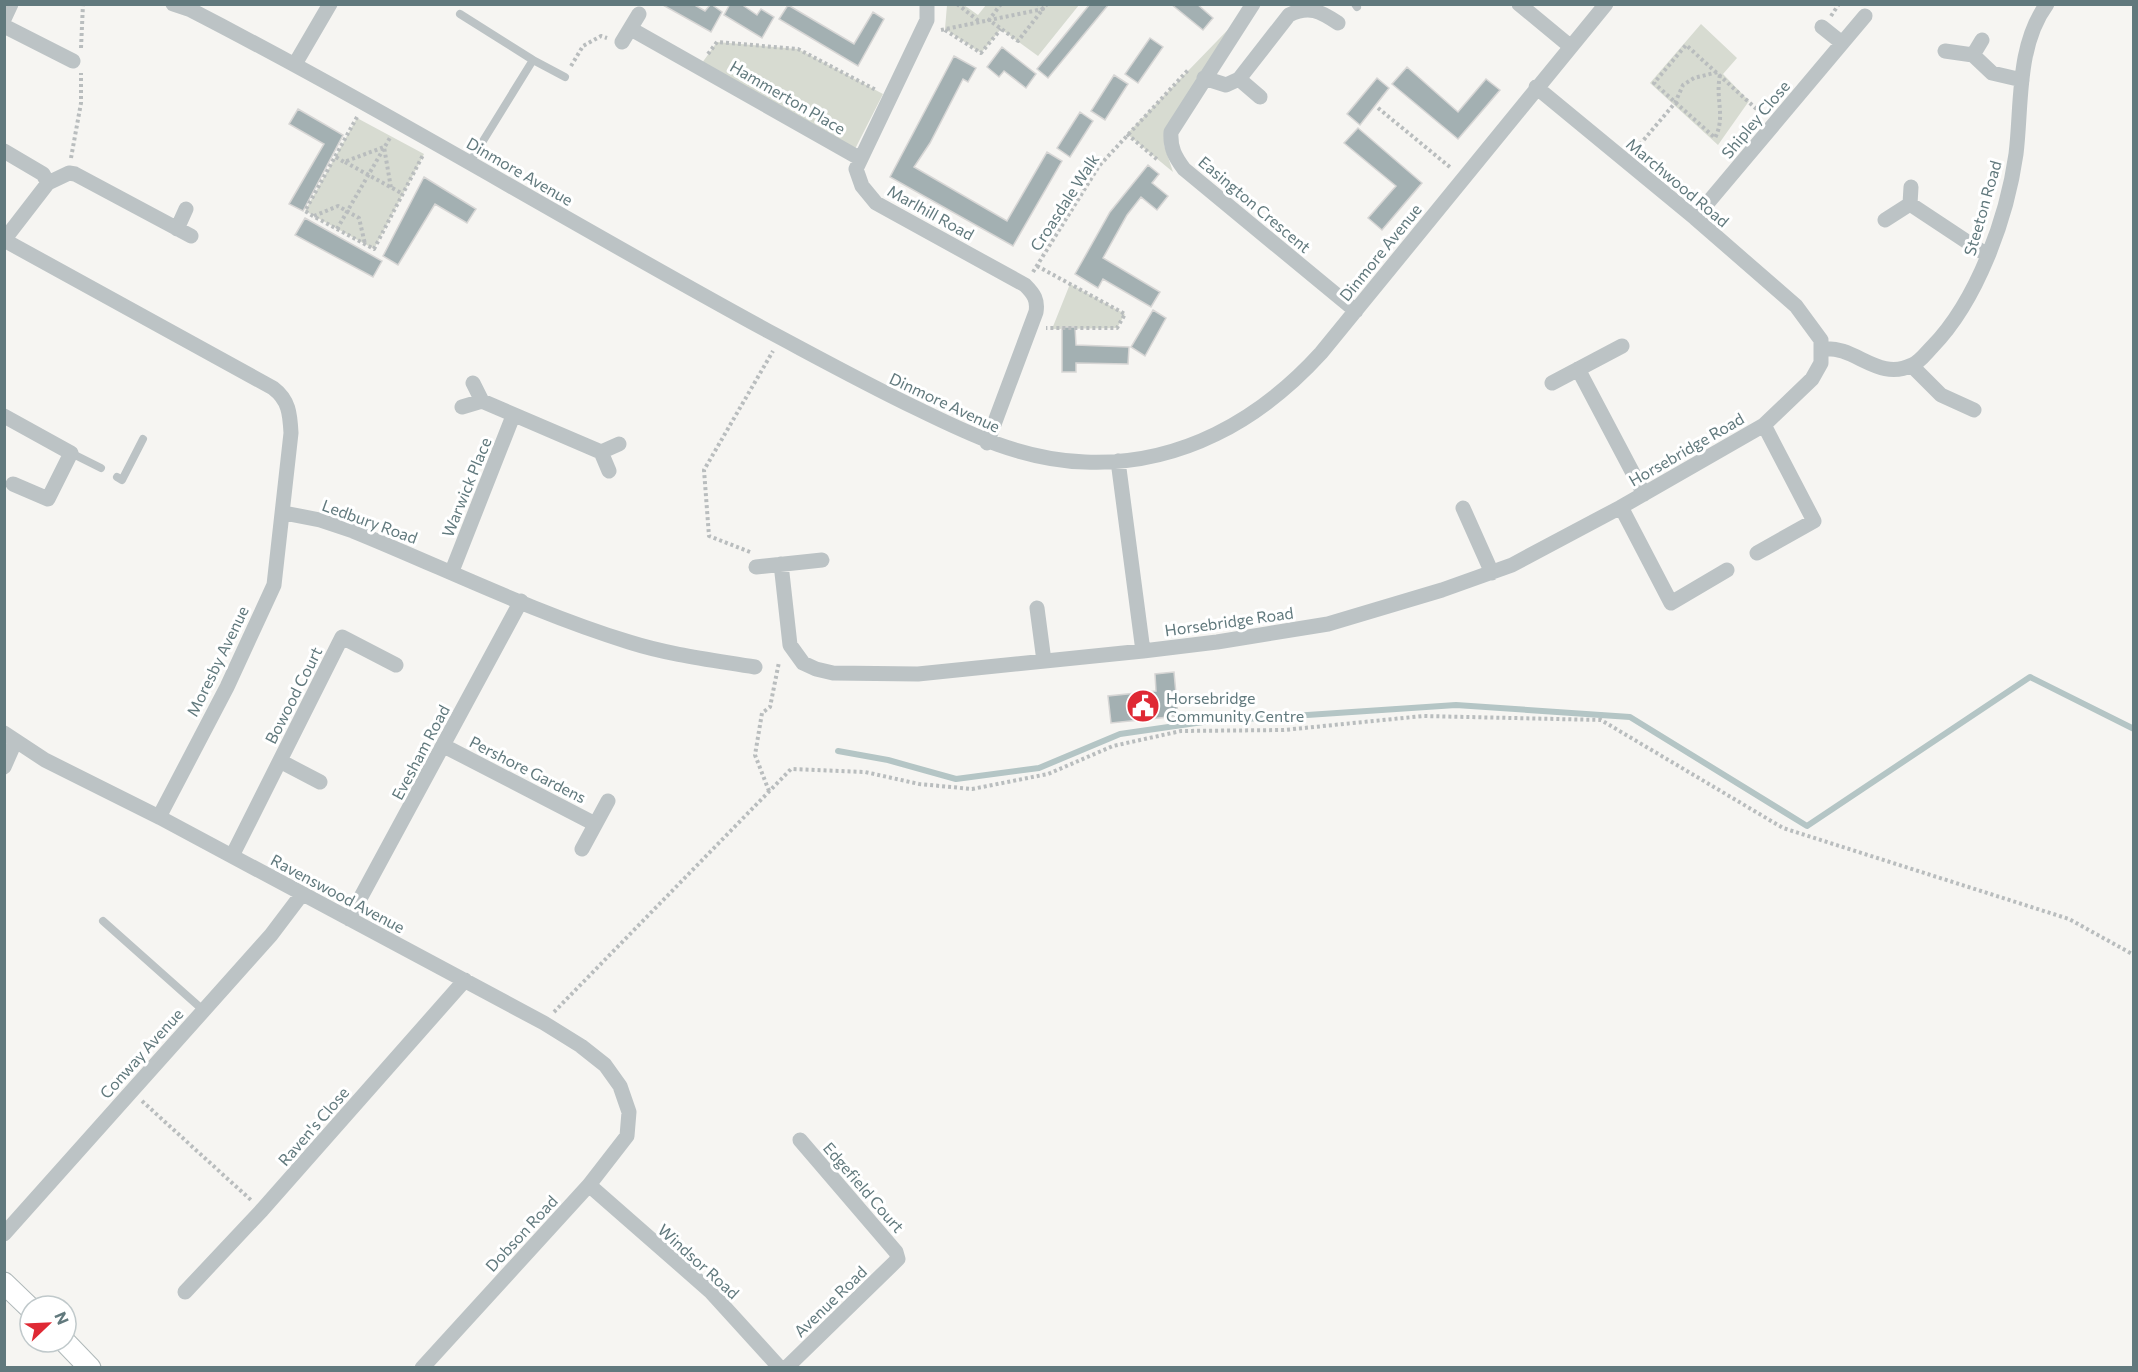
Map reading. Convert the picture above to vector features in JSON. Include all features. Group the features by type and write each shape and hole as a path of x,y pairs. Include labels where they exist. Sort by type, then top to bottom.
{"main road":[{"path":"4,1283 18,1296"},
{"path":"77,1354 90,1368"}],"street":[{"path":"4,20 11,4"},
{"name":"Dinmore Avenue","path":"173,4 191,10 295,64 638,260 867,385 987,443 1029,455 1062,461 1119,461 1147,458 1194,445 1255,413 1293,384 1356,311 1536,87 1606,4"},
{"path":"295,64 330,4"},
{"path":"859,158 927,20 927,4"},
{"path":"1519,4 1571,46"},
{"name":"Steeton Road","path":"1912,366 1955,321 1970,298 1987,255 2012,175 2022,80 2031,40 2047,4"},
{"name":"Easington Crescent","path":"1247,6 1171,132 1170,144 1174,156 1184,169 1356,311"},
{"path":"1204,78 1226,85 1239,79 1289,15 1301,10 1312,8 1338,23"},
{"path":"622,42 639,14"},
{"name":"Shipley Close","path":"1695,218 1865,16"},
{"path":"4,26 79,62"},
{"path":"1822,27 1842,43"},
{"name":"Hammerton Place","path":"631,29 859,158"},
{"path":"1972,55 1982,40"},
{"path":"1946,51 1972,55 1992,73 2022,80"},
{"path":"1239,79 1260,97"},
{"name":"Marchwood Road","path":"1536,87 1695,218 1796,306 1815,328 1822,349"},
{"path":"4,151 43,174 48,183"},
{"name":"Marlhill Road","path":"859,158 855,169 858,178 876,203 1025,285"},
{"path":"190,236 69,173 48,183 4,240 282,395 290,410 291,433 284,513"},
{"path":"1910,204 1911,187"},
{"path":"1910,204 1987,255"},
{"path":"1885,220 1910,204"},
{"path":"177,229 186,209"},
{"path":"987,443 1038,304 1025,285"},
{"path":"1552,383 1622,346"},
{"path":"1822,349 1838,348 1880,369 1912,366 1941,395 1974,410"},
{"name":"Horsebridge Road","path":"804,663 833,673 886,675 1143,651 1328,624 1492,573 1644,495 1764,425 1812,379 1821,363 1822,349"},
{"path":"1578,369 1644,495"},
{"path":"473,383 482,401 601,452 609,471"},
{"path":"462,407 482,401"},
{"path":"4,416 71,453 48,499 13,484"},
{"name":"Warwick Place","path":"452,571 513,416"},
{"path":"1757,553 1814,521 1764,425"},
{"path":"601,452 619,444"},
{"name":"Horsebridge Road","path":"1119,461 1143,651"},
{"path":"1621,507 1671,603 1727,570"},
{"path":"1463,508 1492,573"},
{"name":"Ledbury Road","path":"284,513 320,520 353,531 521,601 628,642 665,652 755,667"},
{"name":"Moresby Avenue","path":"159,817 227,687 274,585 284,513"},
{"path":"756,567 822,560"},
{"path":"781,564 790,645 804,663"},
{"name":"Evesham Road","path":"349,919 521,601"},
{"path":"1037,608 1044,661"},
{"name":"Bowood Court","path":"232,856 342,637 396,665"},
{"path":"4,767 10,737"},
{"name":"Ravenswood Avenue","path":"10,737 45,760 159,817 544,1023 581,1046 605,1065 620,1086 629,1112"},
{"name":"Pershore Gardens","path":"444,746 595,824"},
{"name":"Bowood Court","path":"280,760 320,782"},
{"name":"Pershore Gardens","path":"582,849 608,801"},
{"name":"Conway Avenue","path":"4,1234 271,935 302,894"},
{"name":"Raven's Close","path":"185,1292 262,1210 465,980"},
{"name":"Dobson Road","path":"422,1368 589,1185 627,1136 629,1112"},
{"name":"Edgefield Court","path":"800,1140 896,1252 898,1259"},
{"name":"Windsor Road","path":"589,1185 710,1291 780,1368"},
{"name":"Avenue Road","path":"786,1368 898,1259"}],"lane":[{"path":"460,14 533,60 565,77"},
{"path":"470,162 533,60"},
{"path":"117,477 122,480 143,438"},
{"path":"71,453 101,468"},
{"path":"103,921 203,1010"}],"path":[{"path":"69,173 72,141 81,103 79,62 83,4"},
{"path":"957,4 981,22"},
{"path":"989,20 1001,4"},
{"path":"1038,4 1043,9"},
{"path":"989,20 1018,41 1047,4"},
{"path":"919,37 945,29 1043,9"},
{"path":"945,29 981,53 1001,29"},
{"path":"565,77 583,46 602,36 622,42"},
{"name":"Hammerton Place","path":"699,67 717,42 773,45 798,49 889,97"},
{"path":"1719,74 1718,97 1722,125 1715,138 1654,83 1686,45 1719,74 1774,124"},
{"path":"1184,169 1173,172 1127,134 1195,63"},
{"path":"1626,161 1675,103 1683,85 1694,78 1719,74"},
{"path":"365,104 305,212 374,249 431,141"},
{"path":"1378,108 1463,178"},
{"path":"337,229 399,123"},
{"name":"Croasdale Walk","path":"1025,285 1086,184 1127,134"},
{"path":"344,162 384,147"},
{"path":"384,147 391,188"},
{"path":"336,157 403,194"},
{"path":"313,216 338,206 359,218 365,244"},
{"path":"1031,327 1116,328 1125,314 1037,266"},
{"path":"756,567 755,554 709,536 704,470 781,338"},
{"path":"755,667 778,662 804,663"},
{"path":"769,791 754,755 762,713 770,707 778,662"},
{"path":"544,1023 791,769 865,772 919,784 972,789 1048,774 1113,746 1181,731 1284,730 1423,716 1601,720 1783,828 2069,919 2133,955"},
{"path":"130,1091 262,1210"}],"shaded area":[{"path":"947,5 964,5 978,15 986,5 1079,5 1038,56 1001,29 981,53 945,29"},
{"path":"1247,10 1164,145 1173,172 1127,134"},
{"path":"1701,24 1737,58 1723,74 1749,101 1718,145 1650,83"},
{"path":"717,42 798,49 883,94 854,151 702,63"},
{"path":"357,118 424,154 374,249 305,211"},
{"path":"1070,284 1125,314 1117,328 1052,329"}],"building":[{"path":"661,4 693,4 705,11 711,4 722,12 711,32"},
{"path":"730,4 741,4 757,15 761,9 774,17 762,38 724,15"},
{"path":"1090,4 1109,4 1048,78 1037,69"},
{"path":"1171,4 1197,4 1213,18 1203,30"},
{"path":"788,5 854,44 873,12 884,19 858,66 779,19"},
{"path":"1150,38 1163,47 1138,83 1125,74"},
{"path":"1002,47 1036,74 1026,88 1004,71 999,77 987,67"},
{"path":"954,56 976,68 968,82 963,79 930,143 914,167 1007,221 1047,152 1062,161 1013,246 890,177"},
{"path":"1407,67 1458,112 1486,79 1500,90 1458,139 1392,84"},
{"path":"1114,75 1128,84 1105,120 1091,111"},
{"path":"1377,78 1389,88 1360,125 1347,114"},
{"path":"298,109 343,135 303,211 289,204 324,144 289,124"},
{"path":"1080,112 1093,121 1070,157 1057,148"},
{"path":"1358,128 1422,183 1382,230 1368,218 1396,186 1344,143"},
{"path":"1148,165 1159,174 1152,183 1168,196 1157,210 1141,197 1127,215 1103,258 1160,292 1151,307 1103,279 1098,288 1075,274 1110,212"},
{"path":"424,177 476,209 467,223 435,204 398,265 383,256"},
{"path":"305,218 382,261 373,277 295,235"},
{"path":"1153,310 1166,318 1145,356 1131,347"},
{"path":"1062,327 1075,327 1076,345 1129,347 1128,364 1076,363 1076,372 1062,372"},
{"name":"Horsebridge Community Centre","path":"1174,672 1178,716 1111,723 1108,696 1156,691 1155,674"}],"waterway":[{"path":"838,751 888,760 956,779 1039,768 1120,734 1203,722 1456,705 1630,717 1807,826 2030,677 2134,729"}],"place":[{"name":"Horsebridge Community Centre","path":"1143,706"}]}
